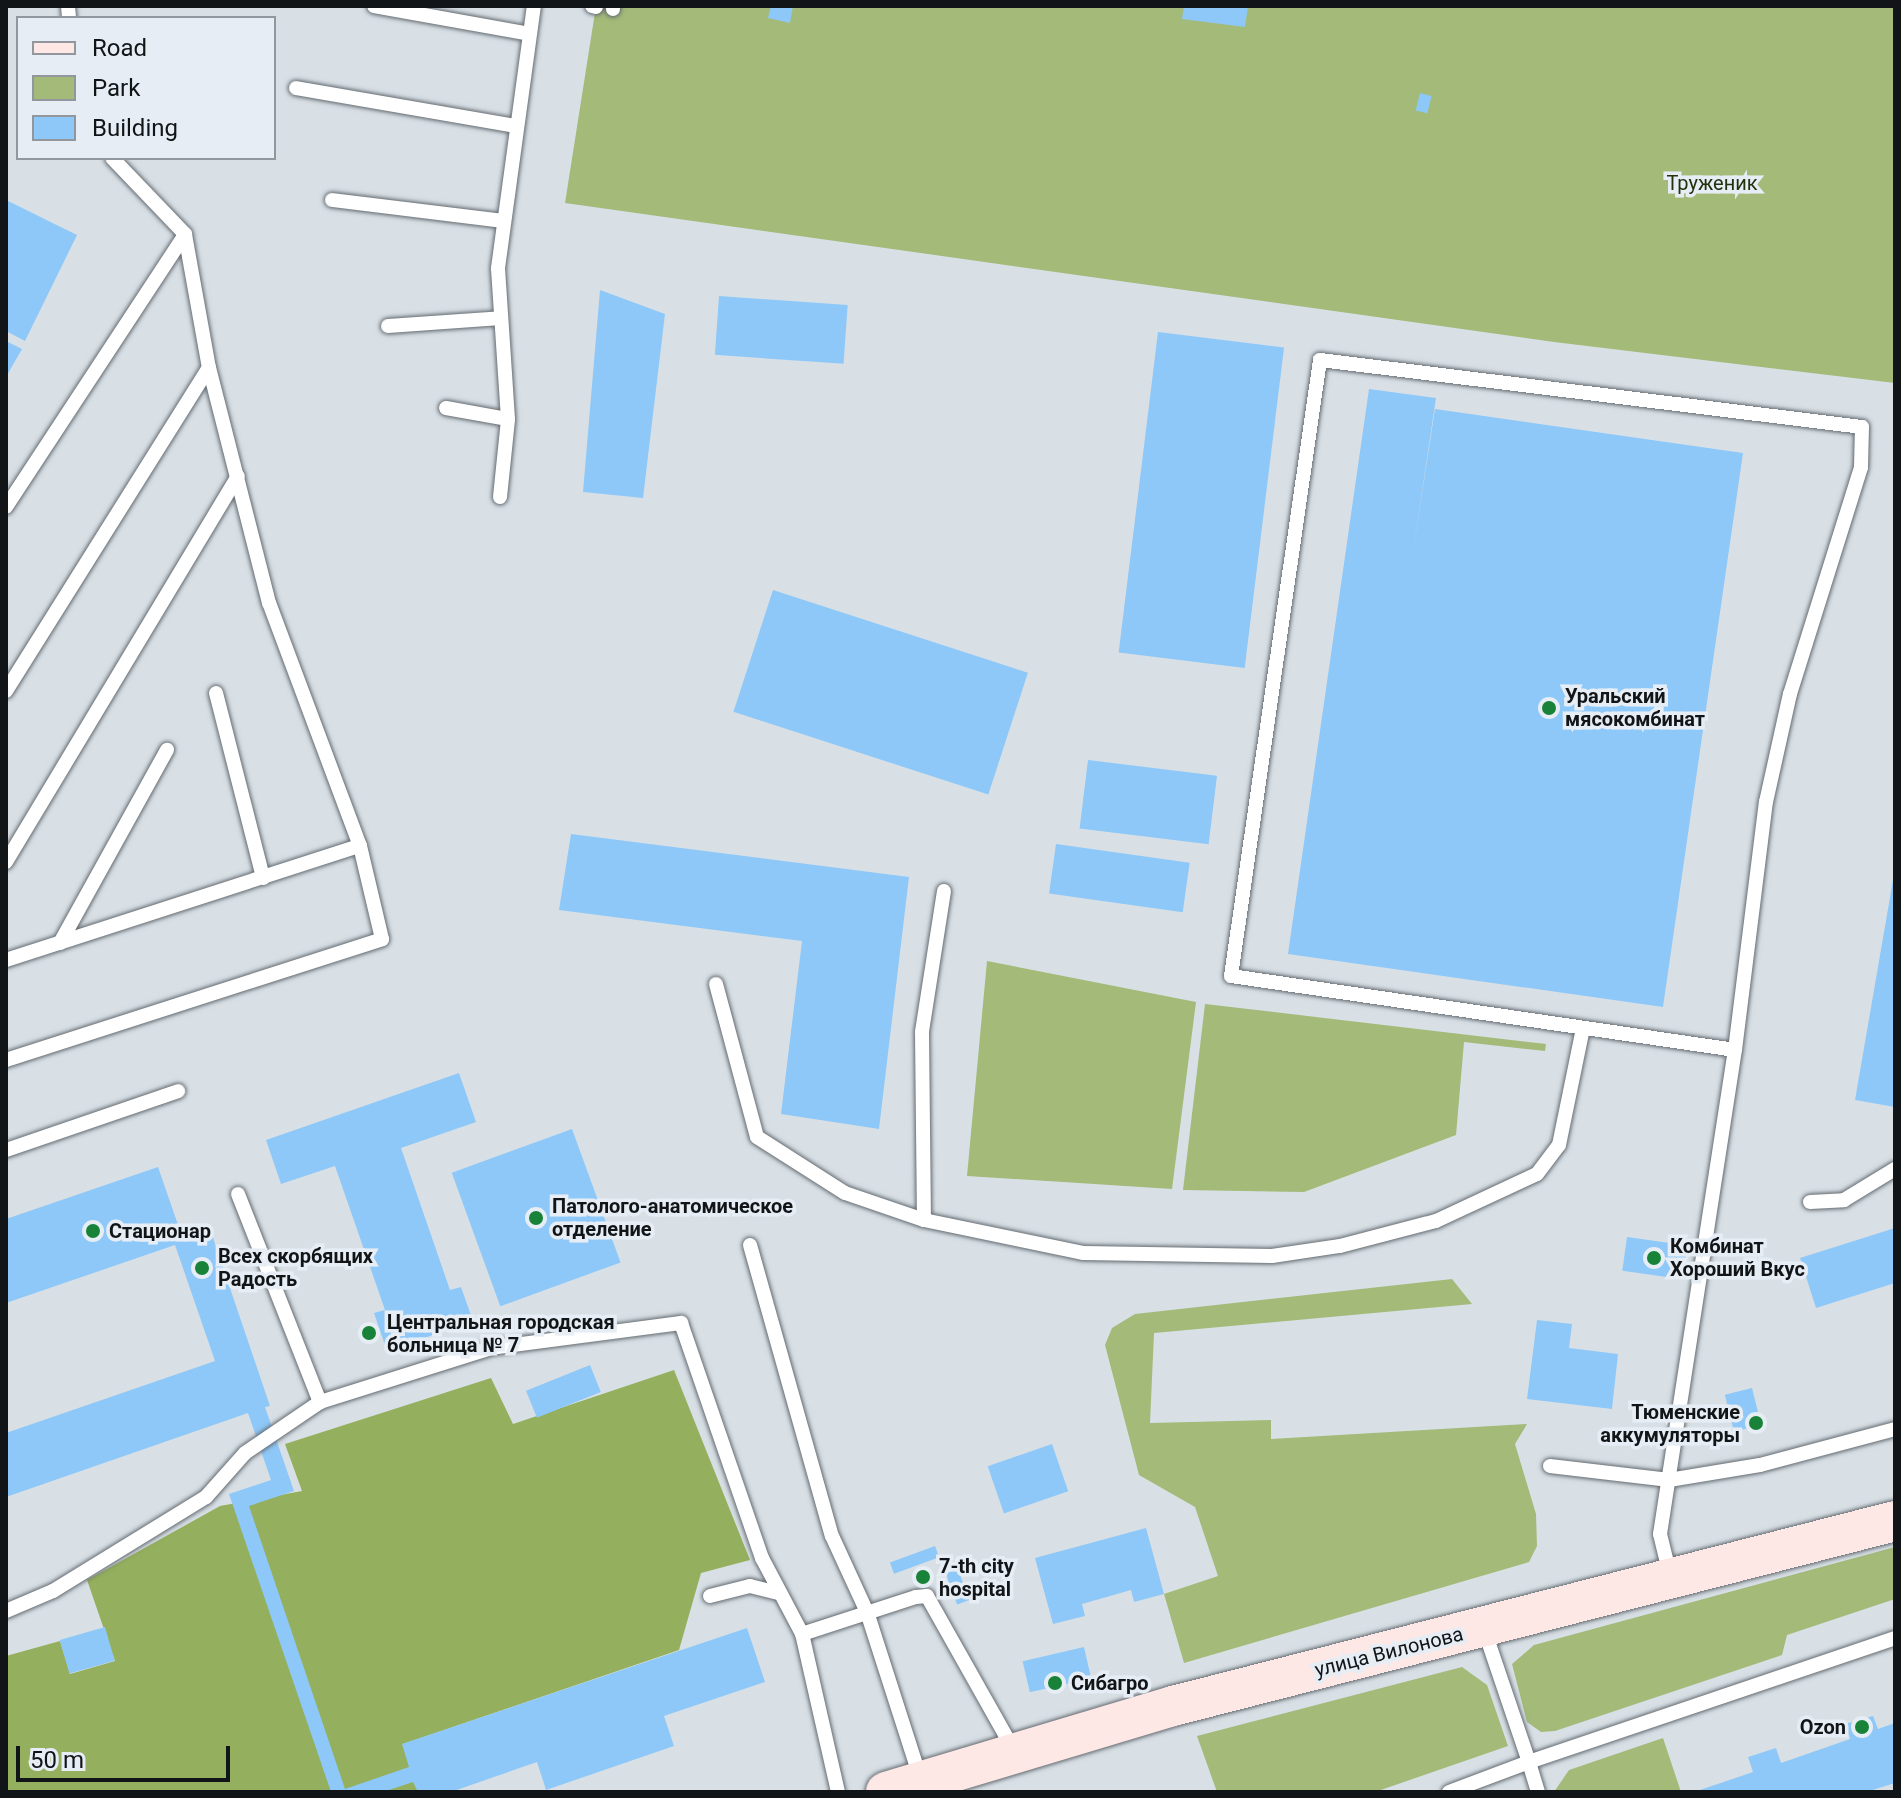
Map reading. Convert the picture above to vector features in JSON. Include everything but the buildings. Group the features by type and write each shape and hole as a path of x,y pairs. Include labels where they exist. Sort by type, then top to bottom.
{"street":[{"name":"улица Вилонова","path":"904,1786 1016,1752 1895,1521"}],"lane":[{"path":"374,6 530,34"},
{"path":"500,497 508,419 501,318 503,221 534,6"},
{"path":"296,88 517,126"},
{"path":"6,1060 382,939 360,846 269,603 209,368 185,234 114,160"},
{"path":"332,200 503,221"},
{"path":"6,507 185,234"},
{"path":"388,326 501,318"},
{"path":"1672,1580 1660,1534 1735,1050 1766,802 1790,694 1861,467 1862,427 1320,360 1231,976 1735,1050"},
{"path":"6,691 209,368"},
{"path":"446,408 508,419"},
{"path":"6,862 238,476"},
{"path":"216,693 263,878"},
{"path":"60,943 167,750"},
{"path":"6,960 360,846"},
{"path":"924,1220 922,1032 944,891"},
{"path":"716,984 757,1137 845,1193 924,1220 1083,1253 1272,1256 1340,1246 1436,1221 1537,1174 1559,1145 1583,1028"},
{"path":"6,1150 178,1091"},
{"path":"1810,1202 1844,1200 1895,1169"},
{"path":"238,1194 320,1402"},
{"path":"750,1245 832,1536 867,1612 904,1786"},
{"path":"6,1611 53,1591 206,1497 245,1453 320,1402 491,1348 681,1323 779,1593 802,1634 838,1792"},
{"path":"1550,1466 1669,1480 1760,1465 1895,1429"},
{"path":"710,1596 750,1586 779,1593"},
{"path":"802,1634 927,1596 1016,1752"},
{"path":"1483,1629 1538,1792"},
{"path":"1449,1792 1895,1638"}],"green space":[{"name":"Труженик","path":"596,6 1895,6 1895,383 1554,342 565,203"},
{"path":"987,961 1196,1002 1172,1189 967,1176"},
{"path":"1205,1004 1546,1044 1545,1051 1464,1042 1456,1135 1304,1192 1183,1190"},
{"path":"1452,1279 1472,1304 1154,1333 1150,1423 1271,1420 1271,1439 1527,1424 1515,1444 1536,1514 1537,1546 1529,1562 1184,1663 1164,1594 1218,1576 1195,1507 1139,1475 1105,1345 1112,1328 1135,1314"},
{"path":"674,1370 750,1560 701,1573 679,1650 403,1744 419,1792 6,1792 6,1656 60,1641 70,1674 115,1661 87,1580 220,1506 302,1491 285,1444 491,1378 513,1424"},
{"path":"1895,1547 1895,1599 1787,1635 1782,1655 1555,1731 1541,1732 1527,1722 1512,1664 1534,1645"},
{"path":"1462,1667 1487,1685 1508,1746 1375,1792 1217,1792 1197,1736"},
{"path":"1663,1738 1681,1792 1554,1792 1569,1770"}],"place":[{"name":"Уральский мясокомбинат","path":"1549,708"},
{"name":"Патолого-анатомическое отделение","path":"536,1218"},
{"name":"Стационар","path":"93,1231"},
{"name":"Комбинат Хороший Вкус","path":"1654,1258"},
{"name":"Всех скорбящих Радость","path":"202,1268"},
{"name":"Центральная городская больница № 7","path":"369,1333"},
{"name":"Тюменские аккумуляторы","path":"1756,1423"},
{"name":"7-th city hospital","path":"923,1577"},
{"name":"Сибагро","path":"1055,1683"},
{"name":"Ozon","path":"1862,1727"}]}
